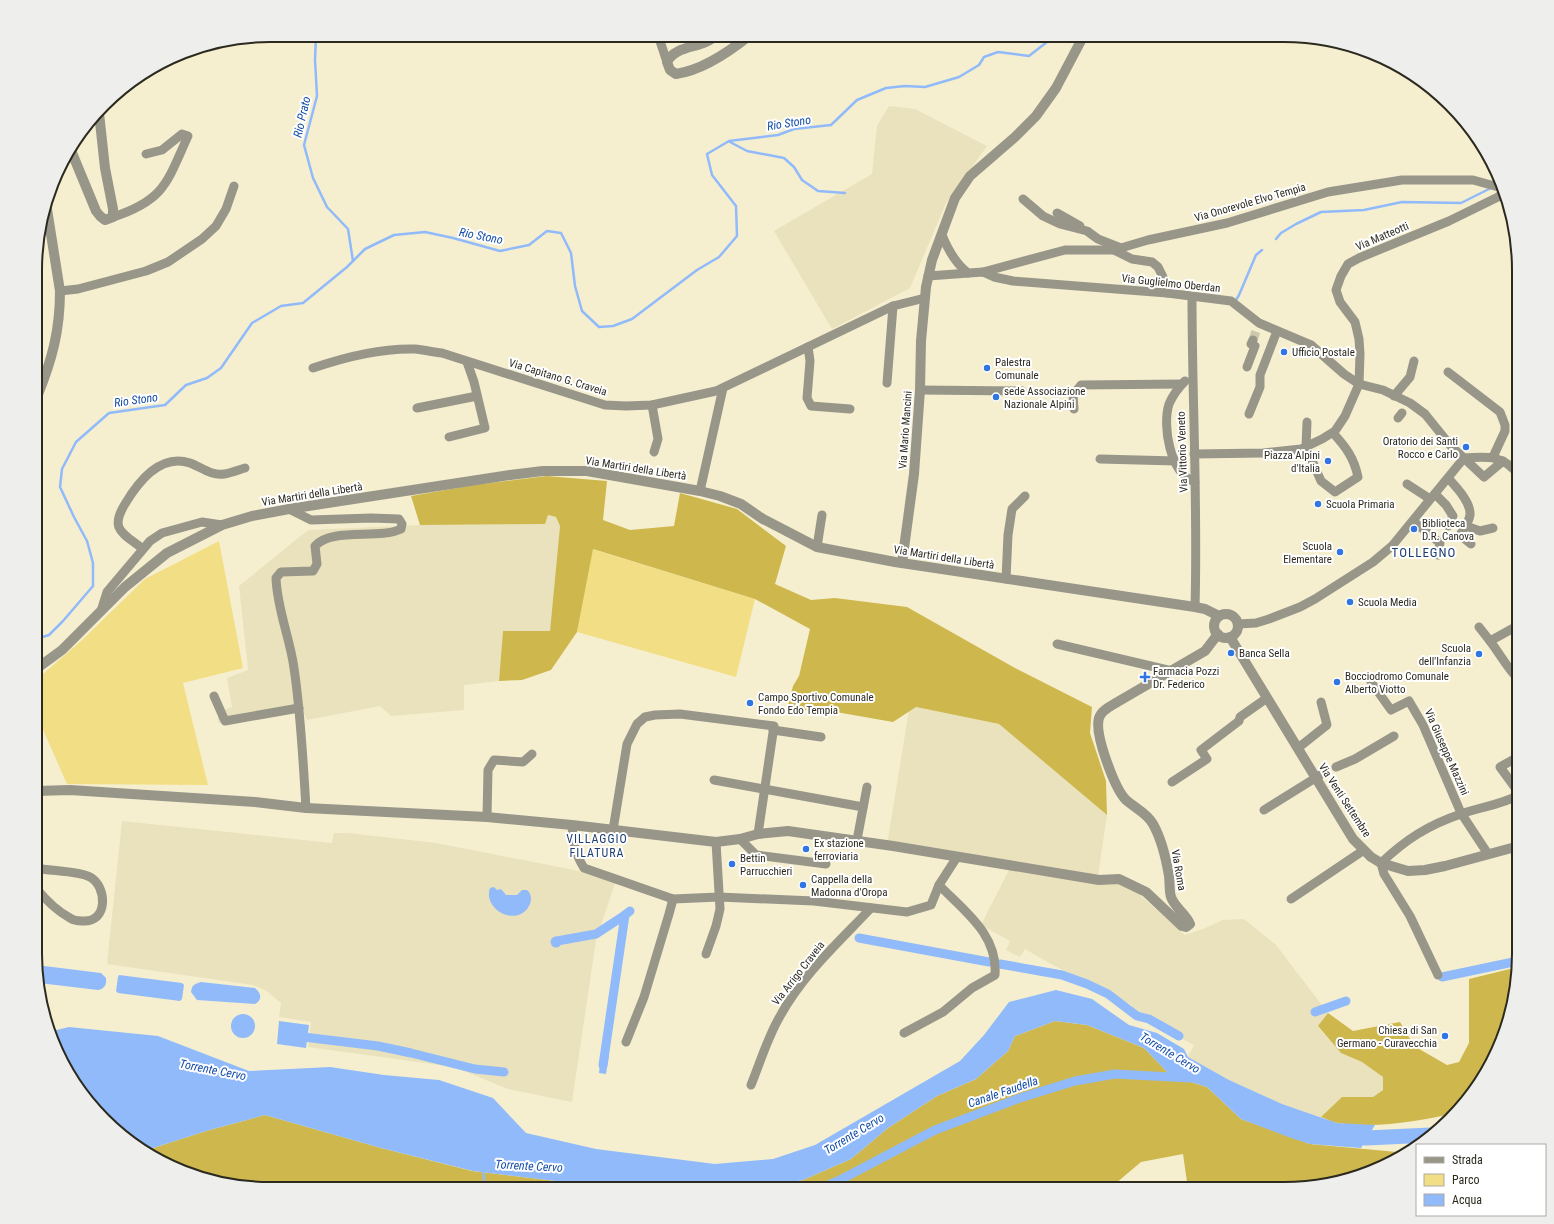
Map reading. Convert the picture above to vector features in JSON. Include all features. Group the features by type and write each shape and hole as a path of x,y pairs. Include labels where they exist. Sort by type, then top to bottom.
{"street":[{"path":"660,42 670,70 676,74 688,72 716,59 742,42"},
{"path":"667,62 669,57 678,51 695,47 706,42"},
{"path":"925,298 932,260 955,198 970,176 1015,137 1036,116 1056,88 1080,42"},
{"path":"100,119 105,168 113,209 112,217"},
{"path":"73,156 96,211 105,220 146,203 163,188 170,177 188,136 182,134 162,150 146,154"},
{"name":"Via Onorevole Elvo Tempia","path":"983,272 1065,250 1117,249 1148,240 1227,224 1328,192 1402,180 1473,180 1496,186"},
{"path":"60,291 78,289 140,273 168,262 202,239 216,226 226,209 234,186"},
{"name":"Via Matteotti","path":"1194,454 1284,452 1306,447 1333,433 1345,416 1359,384 1359,339 1355,322 1340,302 1336,290 1341,276 1348,264 1375,250 1450,221 1500,196"},
{"path":"1023,200 1043,216 1060,224 1087,232"},
{"path":"1056,213 1075,222 1087,232 1132,259 1152,262 1158,267 1163,277 1167,293"},
{"path":"42,383 54,349 58,331 60,291 48,217"},
{"path":"942,235 948,251 959,266 968,273"},
{"name":"Via Guglielmo Oberdan","path":"928,276 983,272 994,277 1014,281 1167,293 1231,301 1258,325 1311,345 1344,374 1359,384 1383,390 1394,396 1404,410 1425,414 1450,445 1484,477 1503,461"},
{"name":"Via Vittorio Veneto","path":"1192,297 1192,375 1195,482 1195,607"},
{"name":"Via Capitano G. Craveia","path":"313,368 331,362 389,350 416,349 442,353 605,405 652,405 723,388 893,306 925,298"},
{"name":"Via Mario Mancini","path":"902,563 914,474 920,390 920,341 925,298"},
{"path":"887,383 893,306"},
{"path":"1249,414 1260,387 1260,374 1277,331"},
{"path":"1247,367 1255,346 1251,344 1253,340"},
{"path":"808,347 810,361 807,398 811,406 850,409"},
{"path":"1394,396 1410,376 1414,361"},
{"path":"449,438 485,428 467,362"},
{"path":"1448,372 1500,412 1505,425 1505,431 1493,457"},
{"path":"1192,375 1182,384 1174,395 1169,406 1167,421 1170,451 1179,468 1190,480 1195,482"},
{"path":"1074,409 1073,395 1081,385 1182,384"},
{"path":"700,491 723,388"},
{"path":"920,390 1022,391"},
{"path":"417,408 477,396"},
{"path":"652,405 658,439 654,452"},
{"path":"1307,422 1306,447 1321,481 1335,492 1358,477 1356,467 1347,448 1333,433"},
{"path":"1238,624 1256,623 1269,619 1315,599 1373,562 1392,546 1464,458 1481,456 1493,457 1503,461 1512,468"},
{"path":"1100,459 1176,461"},
{"path":"143,548 122,532 118,526 117,518 141,480 150,471 178,460 190,463 211,473 224,474 245,468"},
{"name":"Via Martiri della Libertà","path":"42,665 62,650 125,587 167,553 222,525 252,516 289,509 543,472 587,471 700,491 741,504 763,519 817,547 902,563 1195,607 1205,609 1219,616"},
{"path":"1448,478 1466,501 1470,510 1470,516 1460,535 1471,544"},
{"path":"1407,484 1446,505 1453,516 1448,526"},
{"path":"1006,579 1008,535 1012,509 1025,496"},
{"path":"289,509 311,520 371,518 399,519 402,524 401,529 393,533 342,535 319,541 315,546 317,564 313,571 281,572 276,578 276,587 294,666 299,708 306,808"},
{"path":"817,547 822,515"},
{"path":"1413,521 1440,543 1438,555"},
{"path":"100,612 107,592 150,541 162,533 202,522 222,525"},
{"path":"1466,526 1480,531 1493,528"},
{"path":"1227,614 1231,615 1237,620 1238,624 1237,632 1230,637 1224,638 1218,634 1214,627 1219,616 1227,614"},
{"path":"1479,627 1512,672"},
{"path":"1490,641 1512,629"},
{"name":"Via Roma","path":"42,791 86,791 255,802 306,808 487,817 572,825 716,842 740,839 758,834 788,831 857,840 1100,880 1120,879 1146,892 1182,926 1186,927 1190,924 1188,918 1179,910 1171,898 1166,857 1157,833 1152,823 1140,809 1126,800 1120,792 1101,746 1098,728 1099,717 1104,711 1205,651 1218,634"},
{"name":"Via Venti Settembre","path":"1230,637 1354,838 1371,857 1381,863"},
{"path":"1057,644 1172,671"},
{"name":"Via Giuseppe Mazzini","path":"1371,682 1391,710 1409,700 1423,725 1461,813 1488,854"},
{"path":"214,696 225,721 299,708"},
{"path":"1172,782 1207,760 1201,750 1239,722 1240,717 1267,698"},
{"path":"1298,748 1327,725 1321,702"},
{"path":"613,830 627,744 637,724 645,717 680,714 774,726 758,834"},
{"path":"773,730 821,737"},
{"path":"1336,767 1354,759 1394,736"},
{"path":"487,817 488,770 494,760 523,762 532,754"},
{"path":"1512,761 1500,768 1512,784"},
{"path":"1264,810 1325,772"},
{"path":"714,780 765,788 863,807"},
{"path":"857,840 867,787"},
{"name":"Via Giuseppe Mazzini","path":"1381,863 1398,846 1422,831 1461,813 1509,801 1512,799"},
{"path":"572,825 573,845 584,868 673,898 719,897 814,901 907,912 931,905 939,886 956,857"},
{"path":"740,839 756,856 826,864"},
{"path":"706,954 716,926 720,908 716,842"},
{"path":"1381,863 1408,871 1445,866 1512,848"},
{"path":"1291,899 1364,850"},
{"path":"1381,863 1384,874 1410,916 1438,975"},
{"path":"42,869 91,877 97,884 102,896 103,908 98,916 89,921 71,919 57,910 42,894"},
{"path":"904,1033 943,1012 972,988 995,975 996,964 988,943 978,924 962,906 939,886"},
{"path":"626,1042 644,996 673,898"},
{"name":"Via Arrigo Craveia","path":"751,1085 779,1018 800,986 825,955 871,908"}],"shaded area":[{"path":"889,106 915,109 987,146 946,203 910,288 832,329 774,231 872,174 877,126"},
{"path":"547,476 607,481 603,520 630,530 674,526 680,493 737,509 786,546 775,584 811,600 835,598 907,607 1015,668 1092,707 1090,733 1106,781 1107,815 999,724 916,707 893,722 836,712 787,709 793,686 799,676 810,629 755,599 593,549 577,632 551,670 522,680 499,681 503,631 550,631 560,526 556,517 548,515 545,524 420,525 411,496 474,485"},
{"path":"548,515 556,517 560,526 550,631 503,631 499,681 464,685 464,710 391,716 380,706 307,720 301,709 218,723 218,712 232,707 227,678 248,670 239,586 308,530 420,525 545,524"},
{"path":"916,707 999,724 1107,815 1098,876 1130,886 1185,935 1223,920 1244,919 1276,945 1328,1013 1318,1027 1341,1053 1362,1062 1383,1077 1383,1090 1373,1097 1342,1097 1321,1117 1282,1104 1229,1080 1188,1057 1194,1045 1129,1012 1132,1005 1051,964 1025,949 1020,957 1006,950 1010,941 981,925 1009,870 887,845 909,710"},
{"path":"122,821 332,843 334,833 348,833 436,843 584,872 615,883 596,940 572,1102 508,1089 454,1067 308,1047 311,1022 279,1017 281,1003 265,990 253,985 107,964"},
{"path":"1512,968 1508,998 1495,1041 1474,1081 1445,1115 1383,1125 1354,1125 1337,1123 1321,1117 1342,1097 1373,1097 1383,1090 1383,1077 1362,1062 1341,1053 1318,1026 1328,1013 1353,1031 1400,1022 1414,1046 1447,1065 1459,1062 1469,1043 1469,979"},
{"path":"1055,1021 1087,1025 1144,1048 1171,1076 1207,1087 1241,1119 1310,1144 1396,1152 1371,1165 1357,1170 1328,1178 1299,1182 1187,1182 1183,1154 1141,1162 1117,1182 792,1182 803,1180 851,1159 888,1128 937,1096 976,1079 1008,1051 1015,1036"},
{"path":"265,1115 381,1148 472,1171 564,1182 255,1182 226,1178 197,1170 183,1165 151,1149 206,1131"}],"green space":[{"path":"219,541 243,668 183,683 208,785 67,784 42,728 42,675 81,641 145,579"},
{"path":"592,549 755,599 736,677 577,632"}],"water":[{"path":"494,887 497,890 501,889 506,895 517,895 522,890 527,890 531,896 530,904 525,911 518,915 510,916 503,914 491,903 489,896 490,888"},
{"path":"554,937 558,937 560,938 560,946 554,947 551,944 551,940"},
{"path":"42,966 101,973 106,978 106,983 102,989 98,990 44,984"},
{"path":"119,975 182,983 184,985 182,999 180,1001 118,993 116,991"},
{"path":"201,982 255,988 259,992 260,999 255,1004 197,1000 191,990 194,985"},
{"path":"1056,990 1092,999 1129,1025 1157,1033 1184,1049 1188,1057 1229,1080 1282,1104 1337,1123 1375,1125 1361,1148 1310,1144 1291,1138 1241,1119 1207,1087 1171,1076 1144,1048 1087,1025 1055,1021 1015,1036 1008,1051 976,1079 937,1096 888,1128 851,1159 803,1180 792,1182 564,1182 473,1171 381,1148 265,1115 206,1131 151,1149 131,1135 109,1115 89,1093 80,1081 59,1041 55,1030 69,1027 158,1036 249,1071 330,1067 384,1075 439,1080 493,1098 526,1133 596,1149 715,1164 773,1159 815,1145 960,1061 984,1035 1009,1002"},
{"path":"243,1014 251,1018 255,1026 251,1034 243,1038 235,1034 231,1026 235,1018"},
{"path":"279,1021 309,1025 306,1048 277,1044"},
{"path":"601,1054 609,1055 606,1074 599,1073"}],"waterway":[{"name":"Rio Prato","path":"316,42 317,96 304,145 313,178 327,207 348,229 353,261"},
{"name":"Rio Stono","path":"42,637 49,635 63,621 93,586 93,563 87,541 60,487 62,469 76,442 109,413 165,405 186,385 207,378 221,368 252,323 281,306 303,303 347,267 365,249 394,235 425,232 500,251 529,245 547,231 561,233 571,253 575,286 582,311 599,327 613,326 632,319 697,270 719,257 737,236 736,206 712,175 707,154 729,141 778,135 794,129 831,125 857,100 886,88 905,86 925,87 959,77 979,65 984,57 998,52 1029,56 1047,42"},
{"path":"730,142 747,151 784,158 794,167 802,180 818,191 845,193"},
{"path":"1276,239 1281,233 1321,212 1364,210 1402,202 1461,203 1491,188"},
{"path":"1236,300 1256,255 1262,250"},
{"path":"603,1065 625,915 630,911"},
{"path":"557,941 596,934 625,915"},
{"path":"859,938 989,962"},
{"path":"1442,977 1512,962"},
{"path":"1000,964 1062,975 1087,984 1108,994 1137,1016 1149,1019 1179,1036"},
{"path":"1315,1012 1346,1001"},
{"path":"295,1036 378,1046 475,1069 504,1072"},
{"name":"Canale Faudella","path":"836,1182 935,1130 1020,1098 1075,1081 1115,1074 1190,1078"},
{"name":"Torrente Cervo","path":"1346,1136 1366,1138 1422,1135"},
{"path":"483,1169 484,1182"}],"tunnel":[{"path":"1253,340 1257,328"}],"place":[{"name":"Ufficio Postale","path":"1284,352"},
{"name":"Palestra Comunale","path":"987,368"},
{"name":"sede Associazione Nazionale Alpini","path":"996,397"},
{"name":"Oratorio dei Santi Rocco e Carlo","path":"1466,447"},
{"name":"Piazza Alpini d'Italia","path":"1328,461"},
{"name":"Scuola Primaria","path":"1318,504"},
{"name":"Biblioteca D.R. Canova","path":"1414,529"},
{"name":"Scuola Elementare","path":"1340,552"},
{"name":"Scuola Media","path":"1350,602"},
{"name":"Banca Sella","path":"1231,653"},
{"name":"Scuola dell'Infanzia","path":"1479,654"},
{"name":"Farmacia Pozzi Dr. Federico","path":"1145,677"},
{"name":"Bocciodromo Comunale Alberto Viotto","path":"1337,682"},
{"name":"Campo Sportivo Comunale Fondo Edo Tempia","path":"750,703"},
{"name":"Ex stazione ferroviaria","path":"806,849"},
{"name":"Bettin Parrucchieri","path":"732,864"},
{"name":"Cappella della Madonna d'Oropa","path":"803,885"},
{"name":"Chiesa di San Germano - Curavecchia","path":"1445,1036"}],"district":[{"name":"TOLLEGNO","path":"1424,552"},
{"name":"VILLAGGIO FILATURA","path":"597,846"}]}
